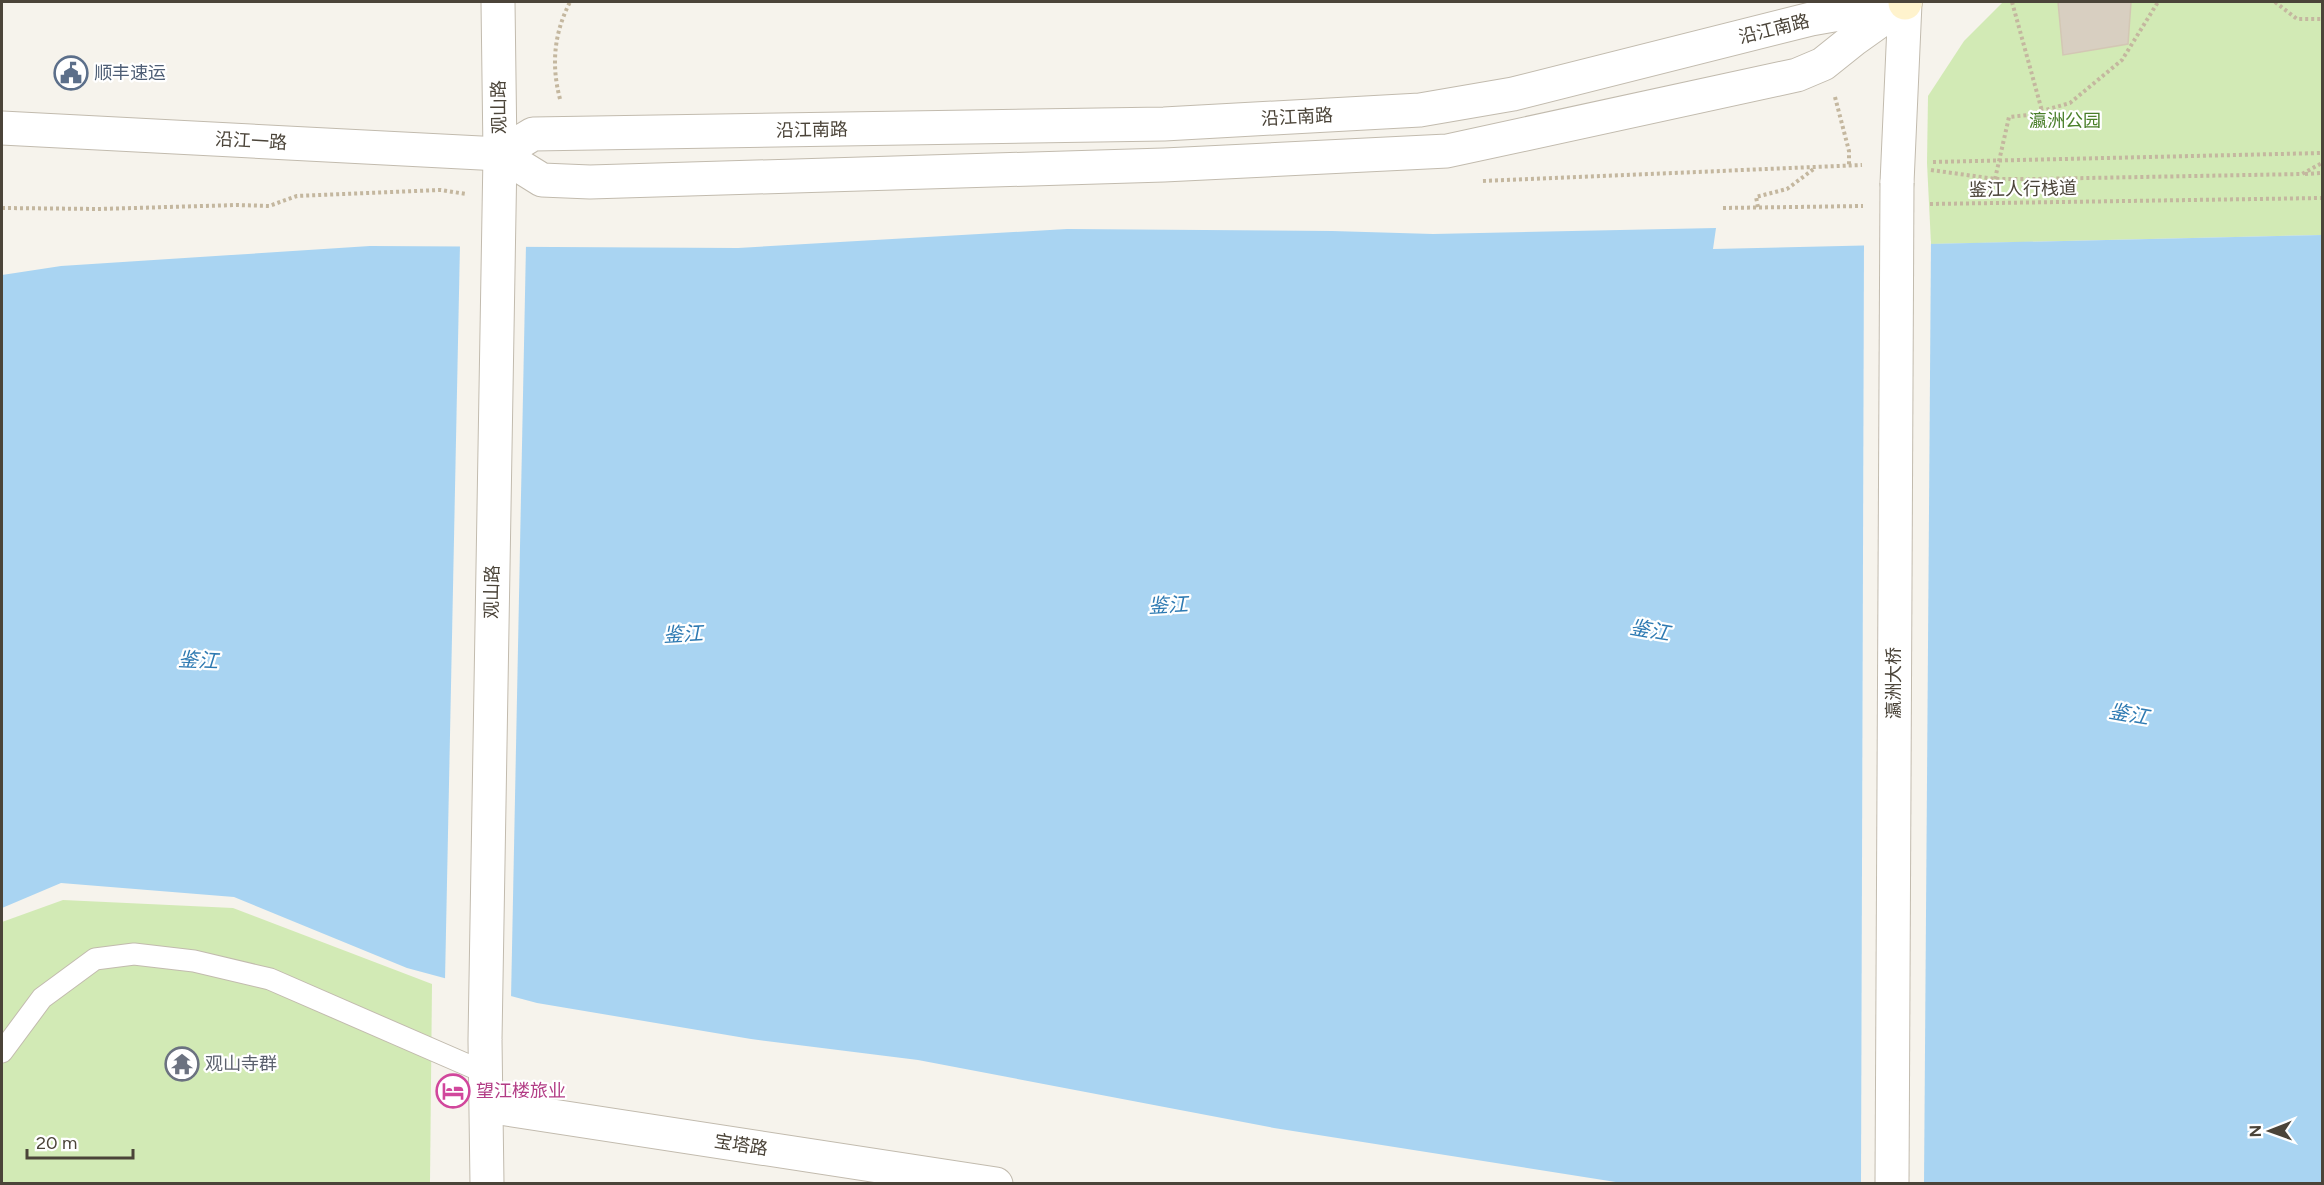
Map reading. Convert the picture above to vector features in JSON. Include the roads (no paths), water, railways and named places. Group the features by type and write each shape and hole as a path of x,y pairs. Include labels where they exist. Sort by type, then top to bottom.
{"street":[{"name":"观山路","path":"487,1184 485,1040 500,154 498,2"},
{"path":"500,154 542,180 590,182 1164,165 1447,151 1797,75 1823,64 1906,2"},
{"name":"沿江南路","path":"500,154 533,134 1164,124 1420,110 1513,94 1811,19 1906,2"},
{"name":"瀛洲大桥","path":"1892,1184 1898,174 1906,2"},
{"name":"沿江一路","path":"2,128 500,154"},
{"name":"宝塔路","path":"487,1106 996,1184"}],"lane":[{"path":"2,1052 42,998 51,991 95,959 134,954 194,961 270,979 486,1073"}],"water":[{"name":"鉴江","path":"1716,228 1713,249 2322,235 2322,1183 1622,1183 1274,1128 918,1060 751,1039 537,1003 407,968 234,897 61,883 2,908 2,275 61,266 370,246 738,248 1067,229 1433,234"}],"place":[{"name":"顺丰速运","path":"71,73"},
{"name":"观山寺群","path":"182,1064"},
{"name":"望江楼旅业","path":"453,1091"}],"park label":[{"name":"瀛洲公园","path":"2065,121"}]}
